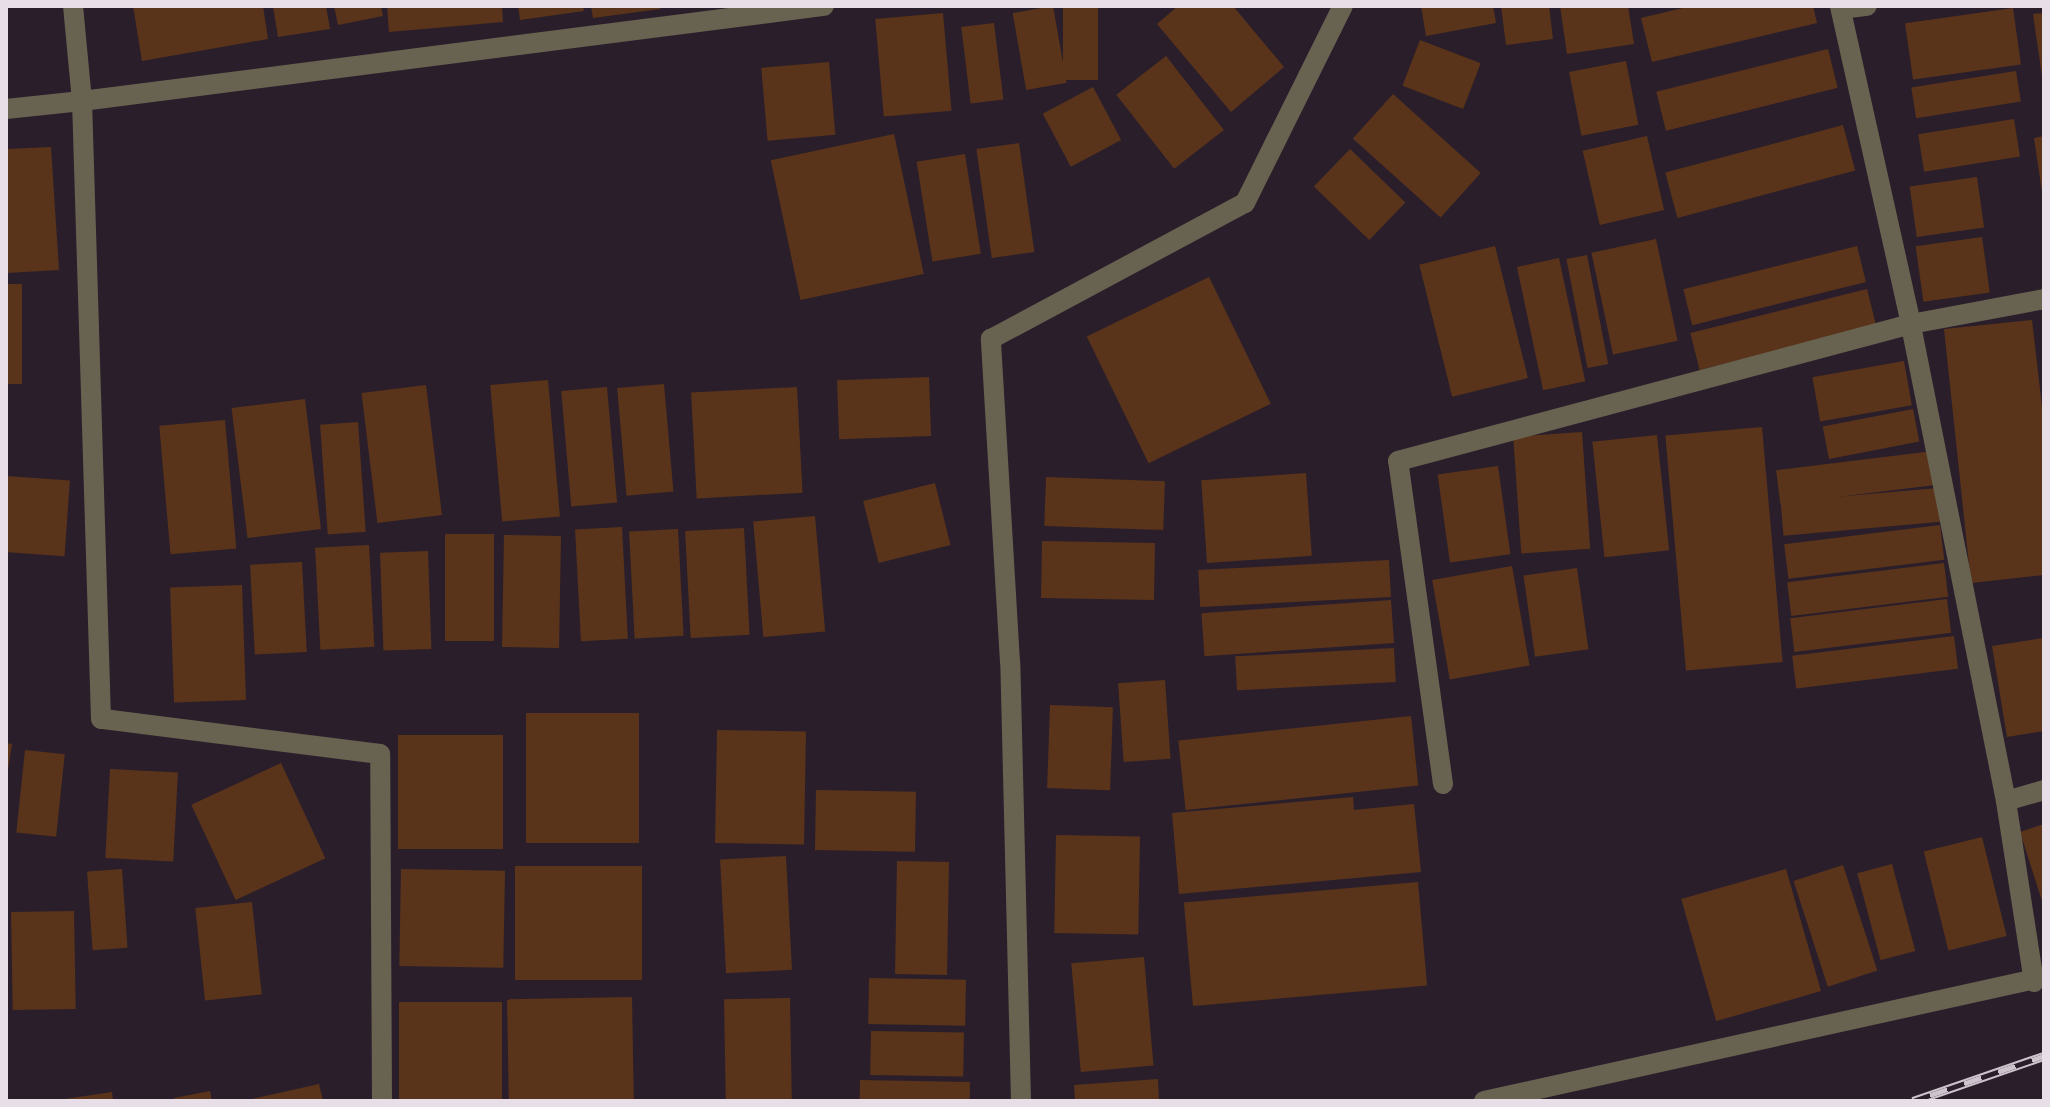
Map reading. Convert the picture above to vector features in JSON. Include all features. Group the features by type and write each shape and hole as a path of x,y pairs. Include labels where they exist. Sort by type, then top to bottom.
{"street":[{"path":"73,6 82,101 101,719 380,754 382,1101"},
{"path":"6,109 82,101 684,16 824,6"},
{"path":"1021,1101 1010,662 991,339 1245,203 1343,6"},
{"path":"1484,1101 2039,979 1911,324 1841,8 1867,6"},
{"path":"1443,784 1398,461 1911,324 2044,299"},
{"path":"2006,801 2044,790"}],"building":[{"path":"133,6 263,6 268,39 142,61"},
{"path":"273,6 326,6 330,29 278,37"},
{"path":"334,6 381,6 383,16 338,25"},
{"path":"387,6 502,6 503,22 389,32"},
{"path":"518,6 583,6 584,11 520,20"},
{"path":"591,6 660,6 660,9 593,18"},
{"path":"1053,6 1067,83 1026,90 1013,13"},
{"path":"1063,6 1098,6 1098,80 1063,80"},
{"path":"1178,6 1233,6 1284,67 1231,112 1157,24"},
{"path":"1421,6 1493,6 1496,23 1426,36"},
{"path":"1501,6 1549,6 1553,39 1506,45"},
{"path":"1560,6 1628,6 1634,44 1567,54"},
{"path":"1691,6 1813,6 1817,23 1652,62 1641,18"},
{"path":"2013,8 2021,64 1913,80 1905,23"},
{"path":"943,13 952,111 884,117 875,19"},
{"path":"2044,13 2044,76 2042,76 2033,14"},
{"path":"994,23 1003,99 971,103 961,27"},
{"path":"1420,40 1481,63 1463,109 1402,86"},
{"path":"1828,49 1838,88 1666,131 1656,92"},
{"path":"1166,56 1224,130 1174,169 1116,95"},
{"path":"1626,61 1638,125 1581,136 1569,72"},
{"path":"829,62 835,135 768,141 761,68"},
{"path":"2016,71 2021,102 1916,118 1911,88"},
{"path":"1093,87 1121,140 1071,167 1043,114"},
{"path":"1393,94 1481,173 1441,218 1353,139"},
{"path":"2014,119 2020,157 1924,172 1918,134"},
{"path":"1843,125 1855,170 1677,218 1665,173"},
{"path":"894,134 924,274 800,300 771,160"},
{"path":"1647,136 1664,210 1600,225 1583,151"},
{"path":"2044,136 2044,192 2042,192 2034,138"},
{"path":"1019,143 1034,252 992,258 976,149"},
{"path":"51,147 59,270 6,273 6,149"},
{"path":"1350,149 1405,202 1369,240 1314,186"},
{"path":"965,154 981,254 932,261 917,162"},
{"path":"1977,177 1984,228 1917,237 1910,186"},
{"path":"1982,237 1990,292 1923,302 1916,246"},
{"path":"1656,239 1678,341 1613,354 1591,253"},
{"path":"1495,246 1528,378 1452,397 1419,265"},
{"path":"1857,246 1866,282 1692,325 1683,289"},
{"path":"1587,255 1608,364 1588,368 1566,259"},
{"path":"1559,258 1585,381 1543,390 1517,267"},
{"path":"1209,277 1271,404 1149,463 1087,337"},
{"path":"6,284 22,284 22,384 6,384"},
{"path":"1867,289 1876,326 1700,370 1690,333"},
{"path":"2032,320 2044,424 2044,575 1971,583 1944,329"},
{"path":"1904,361 1912,405 1820,421 1812,377"},
{"path":"929,377 931,436 839,439 837,380"},
{"path":"548,380 560,516 502,522 490,385"},
{"path":"664,384 673,492 627,496 617,388"},
{"path":"426,385 442,515 377,523 361,393"},
{"path":"607,387 617,503 571,507 561,391"},
{"path":"797,387 803,493 697,498 691,393"},
{"path":"305,399 321,529 248,538 232,408"},
{"path":"1913,409 1919,441 1829,459 1823,427"},
{"path":"225,420 236,549 170,554 159,426"},
{"path":"358,422 366,532 328,534 320,425"},
{"path":"1762,427 1783,662 1686,671 1665,435"},
{"path":"1582,432 1590,549 1521,554 1513,437"},
{"path":"1657,435 1669,550 1604,557 1592,442"},
{"path":"1933,451 1937,485 1780,504 1776,470"},
{"path":"1498,466 1510,554 1450,563 1438,474"},
{"path":"1306,473 1312,556 1207,563 1201,480"},
{"path":"6,476 70,480 65,556 6,552"},
{"path":"1046,477 1165,481 1163,530 1044,526"},
{"path":"935,483 950,545 879,563 863,501"},
{"path":"1938,488 1941,522 1784,536 1781,502"},
{"path":"815,516 825,632 763,637 753,521"},
{"path":"1940,525 1944,560 1788,579 1784,544"},
{"path":"622,527 628,639 581,641 575,529"},
{"path":"744,528 750,635 691,638 685,531"},
{"path":"678,529 684,636 635,638 629,532"},
{"path":"445,534 494,534 494,641 445,641"},
{"path":"504,535 561,536 559,648 502,647"},
{"path":"1042,541 1155,543 1154,600 1041,598"},
{"path":"369,545 374,647 320,650 315,548"},
{"path":"428,551 431,649 383,651 380,553"},
{"path":"1389,560 1391,597 1200,607 1198,570"},
{"path":"302,562 307,652 255,655 250,565"},
{"path":"1944,563 1948,597 1791,616 1787,582"},
{"path":"1512,566 1530,665 1450,680 1432,580"},
{"path":"1577,568 1588,649 1535,657 1524,576"},
{"path":"242,585 246,700 174,702 170,588"},
{"path":"1947,599 1951,633 1794,652 1790,618"},
{"path":"1391,600 1394,643 1204,656 1201,613"},
{"path":"1954,636 1958,669 1796,689 1792,656"},
{"path":"2044,638 2044,731 2007,737 1992,646"},
{"path":"1394,648 1396,682 1237,690 1235,656"},
{"path":"1165,680 1171,759 1124,762 1118,683"},
{"path":"1050,705 1113,707 1110,790 1047,788"},
{"path":"526,713 639,713 639,843 526,843"},
{"path":"1411,716 1418,786 1186,810 1178,740"},
{"path":"717,730 806,732 804,845 715,843"},
{"path":"398,735 503,735 503,849 398,849"},
{"path":"6,743 12,744 8,770 6,770"},
{"path":"25,750 65,754 56,837 16,833"},
{"path":"281,763 325,858 236,900 191,805"},
{"path":"110,769 178,773 173,861 105,858"},
{"path":"816,790 916,792 915,852 815,850"},
{"path":"1353,797 1354,810 1414,804 1421,872 1179,894 1172,813"},
{"path":"2044,824 2044,904 2043,904 2020,832"},
{"path":"1056,835 1140,836 1138,934 1054,933"},
{"path":"1982,837 2007,936 1948,950 1924,852"},
{"path":"786,856 792,970 726,973 720,859"},
{"path":"897,861 949,862 947,975 895,974"},
{"path":"1892,864 1915,951 1881,960 1857,873"},
{"path":"1843,865 1877,971 1828,987 1794,881"},
{"path":"515,866 642,866 642,980 515,980"},
{"path":"122,869 128,948 93,950 87,871"},
{"path":"401,869 505,871 503,968 399,966"},
{"path":"1786,869 1821,991 1716,1021 1681,899"},
{"path":"1418,882 1427,986 1193,1006 1184,902"},
{"path":"252,902 262,994 205,1000 195,908"},
{"path":"74,911 76,1009 13,1010 11,912"},
{"path":"1144,957 1153,1066 1081,1072 1071,963"},
{"path":"869,978 966,980 965,1026 868,1024"},
{"path":"632,997 634,1101 509,1101 507,999"},
{"path":"790,998 792,1101 726,1101 724,999"},
{"path":"399,1002 502,1002 502,1101 399,1101"},
{"path":"871,1031 964,1033 963,1077 870,1075"},
{"path":"1158,1079 1159,1101 1075,1101 1074,1085"},
{"path":"860,1080 970,1082 970,1101 860,1101"},
{"path":"319,1084 323,1101 247,1100"},
{"path":"210,1091 212,1101 175,1101 174,1098"},
{"path":"112,1092 113,1101 65,1101 65,1099"}],"railway":[{"path":"1913,1101 2044,1056"}]}
